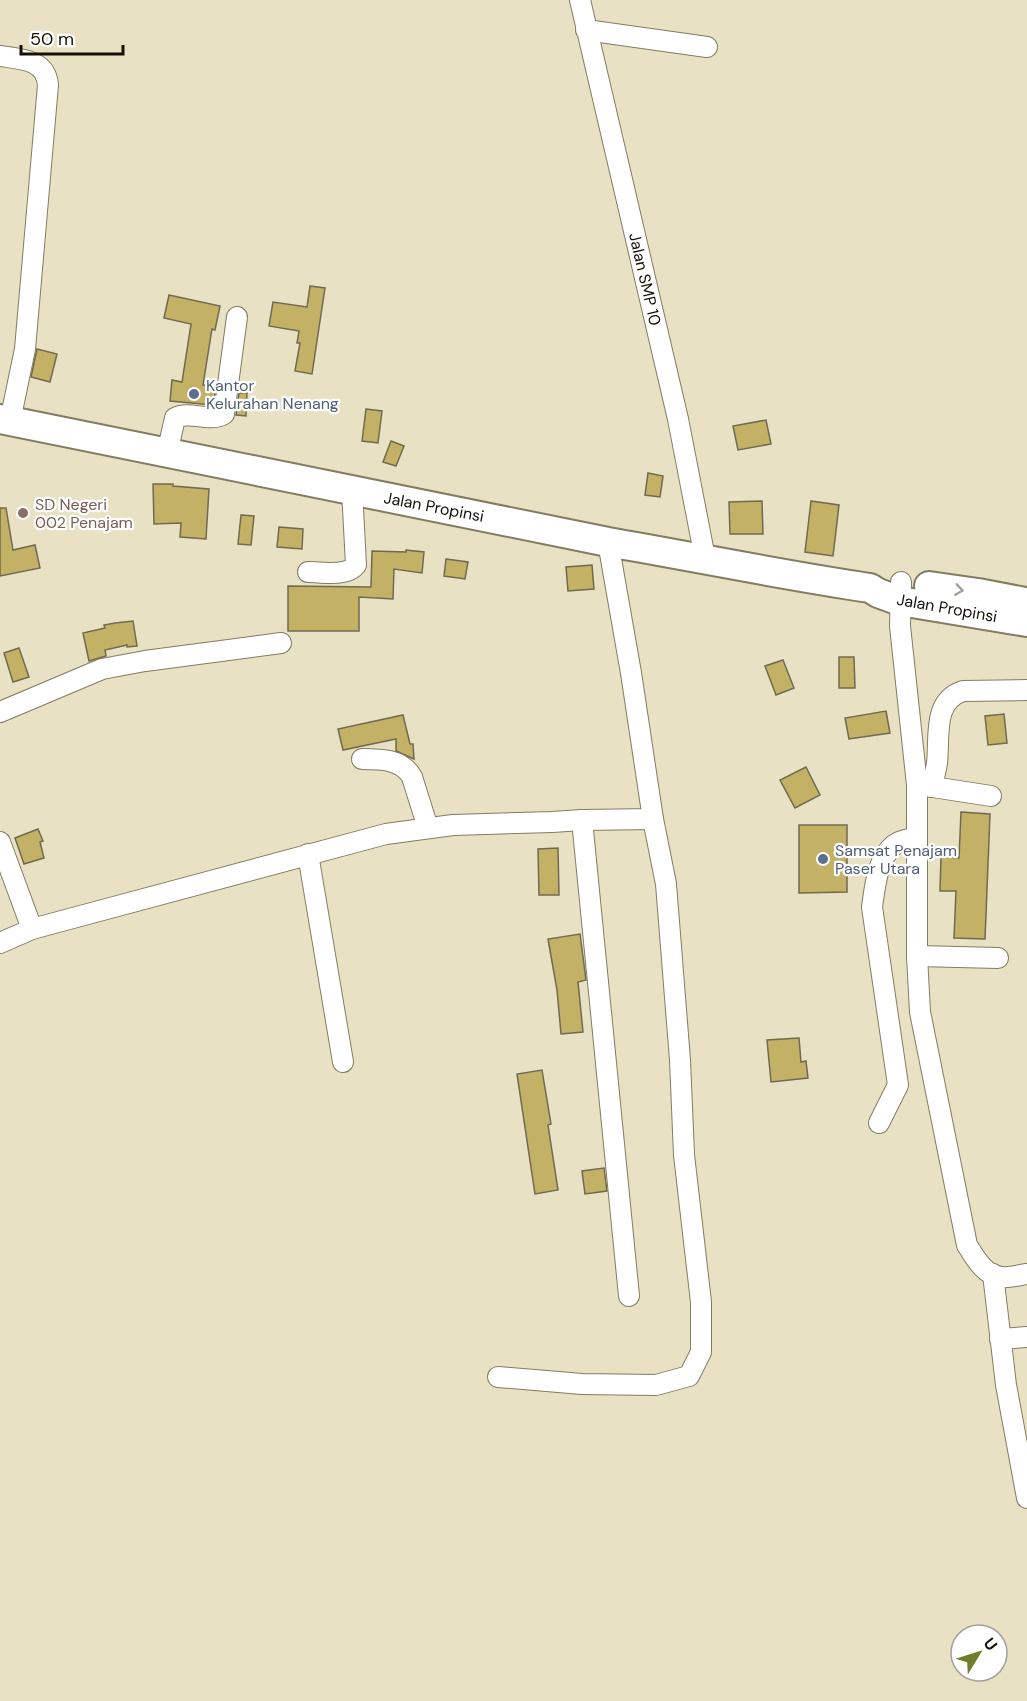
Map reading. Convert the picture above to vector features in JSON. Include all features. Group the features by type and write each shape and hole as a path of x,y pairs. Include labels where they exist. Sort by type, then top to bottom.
{"highway":[{"name":"Jalan Propinsi","path":"5,420 608,542 705,558 795,577 870,588 878,593 900,591 1027,622"},
{"path":"900,591 978,593 1027,603"}],"street":[{"name":"Jalan SMP 10","path":"580,0 678,419 705,558"},
{"path":"586,30 707,47"},
{"path":"0,56 36,64 47,76 48,85 27,337 5,420"},
{"path":"167,453 175,417 182,415 216,417 224,414 237,317"},
{"path":"308,572 347,572 356,565 352,490"},
{"path":"498,1377 582,1384 656,1385 689,1376 701,1352 701,1302 684,1155 680,1060 666,884 653,819 608,542"},
{"path":"900,591 900,626 924,786 917,838 917,956 920,1012 967,1245 984,1269 993,1274 1001,1277 1027,1275"},
{"path":"0,712 102,669 281,643"},
{"path":"924,786 937,762 938,728 945,704 954,694 963,691 1027,690"},
{"path":"362,759 384,759 408,770 428,828"},
{"path":"924,786 992,796"},
{"path":"0,943 32,929 386,834 453,825 653,819"},
{"path":"582,820 629,1296"},
{"path":"879,1123 898,1085 872,907 876,881 885,856 894,845 904,840 917,838"},
{"path":"0,842 32,929"},
{"path":"308,854 343,1062"},
{"path":"917,956 998,958"},
{"path":"993,1274 1000,1339 1018,1396 1027,1498"},
{"path":"1000,1339 1027,1337"}],"building":[{"path":"310,286 325,288 312,374 295,371 300,343 297,343 299,331 269,326 273,302 307,307"},
{"path":"169,295 220,306 215,330 212,329 203,385 216,387 213,405 170,401 172,380 182,382 191,324 164,318"},
{"path":"37,349 57,354 50,382 31,377"},
{"path":"239,393 247,393 246,416 236,415"},
{"path":"366,409 382,411 378,443 362,441"},
{"path":"766,420 771,444 738,450 733,426"},
{"path":"391,441 404,446 396,466 383,462"},
{"path":"648,473 663,476 660,497 645,495"},
{"path":"153,484 209,489 206,539 180,537 181,523 154,524"},
{"path":"762,501 763,534 730,534 729,502"},
{"path":"811,501 839,505 833,556 805,552"},
{"path":"0,508 6,508 13,550 35,545 40,568 0,576"},
{"path":"241,515 254,516 251,545 238,544"},
{"path":"279,527 303,529 302,549 277,547"},
{"path":"406,550 424,552 422,573 394,569 393,599 359,597 359,631 288,631 288,586 371,587 372,551 406,552"},
{"path":"446,559 468,562 465,579 444,576"},
{"path":"592,565 594,589 568,591 566,567"},
{"path":"133,621 137,646 127,647 127,645 105,650 106,656 89,661 83,633 105,628 104,625"},
{"path":"19,648 29,677 13,682 4,653"},
{"path":"839,657 854,657 855,688 839,688"},
{"path":"783,660 794,688 776,695 765,666"},
{"path":"886,711 890,733 849,739 845,718"},
{"path":"1004,714 1007,743 988,745 985,716"},
{"path":"403,715 410,744 413,744 414,759 396,751 396,739 343,750 338,729"},
{"path":"806,767 820,795 795,808 780,780"},
{"path":"961,812 990,814 985,939 954,938 956,891 940,891 941,857 959,858"},
{"name":"Samsat Penajam Paser Utara","path":"799,825 847,825 847,892 799,893"},
{"path":"38,829 43,841 40,842 44,858 24,864 15,838"},
{"path":"558,848 559,895 539,895 538,849"},
{"path":"580,934 586,980 578,982 583,1032 561,1034 557,990 548,939"},
{"path":"799,1038 801,1062 806,1061 808,1078 771,1082 767,1040"},
{"path":"542,1070 558,1190 535,1194 517,1074"},
{"path":"604,1168 607,1191 585,1194 582,1171"}],"place":[{"name":"Kantor Kelurahan Nenang","path":"194,394"},
{"name":"SD Negeri 002 Penajam","path":"23,513"},
{"name":"Samsat Penajam Paser Utara","path":"823,859"}]}
